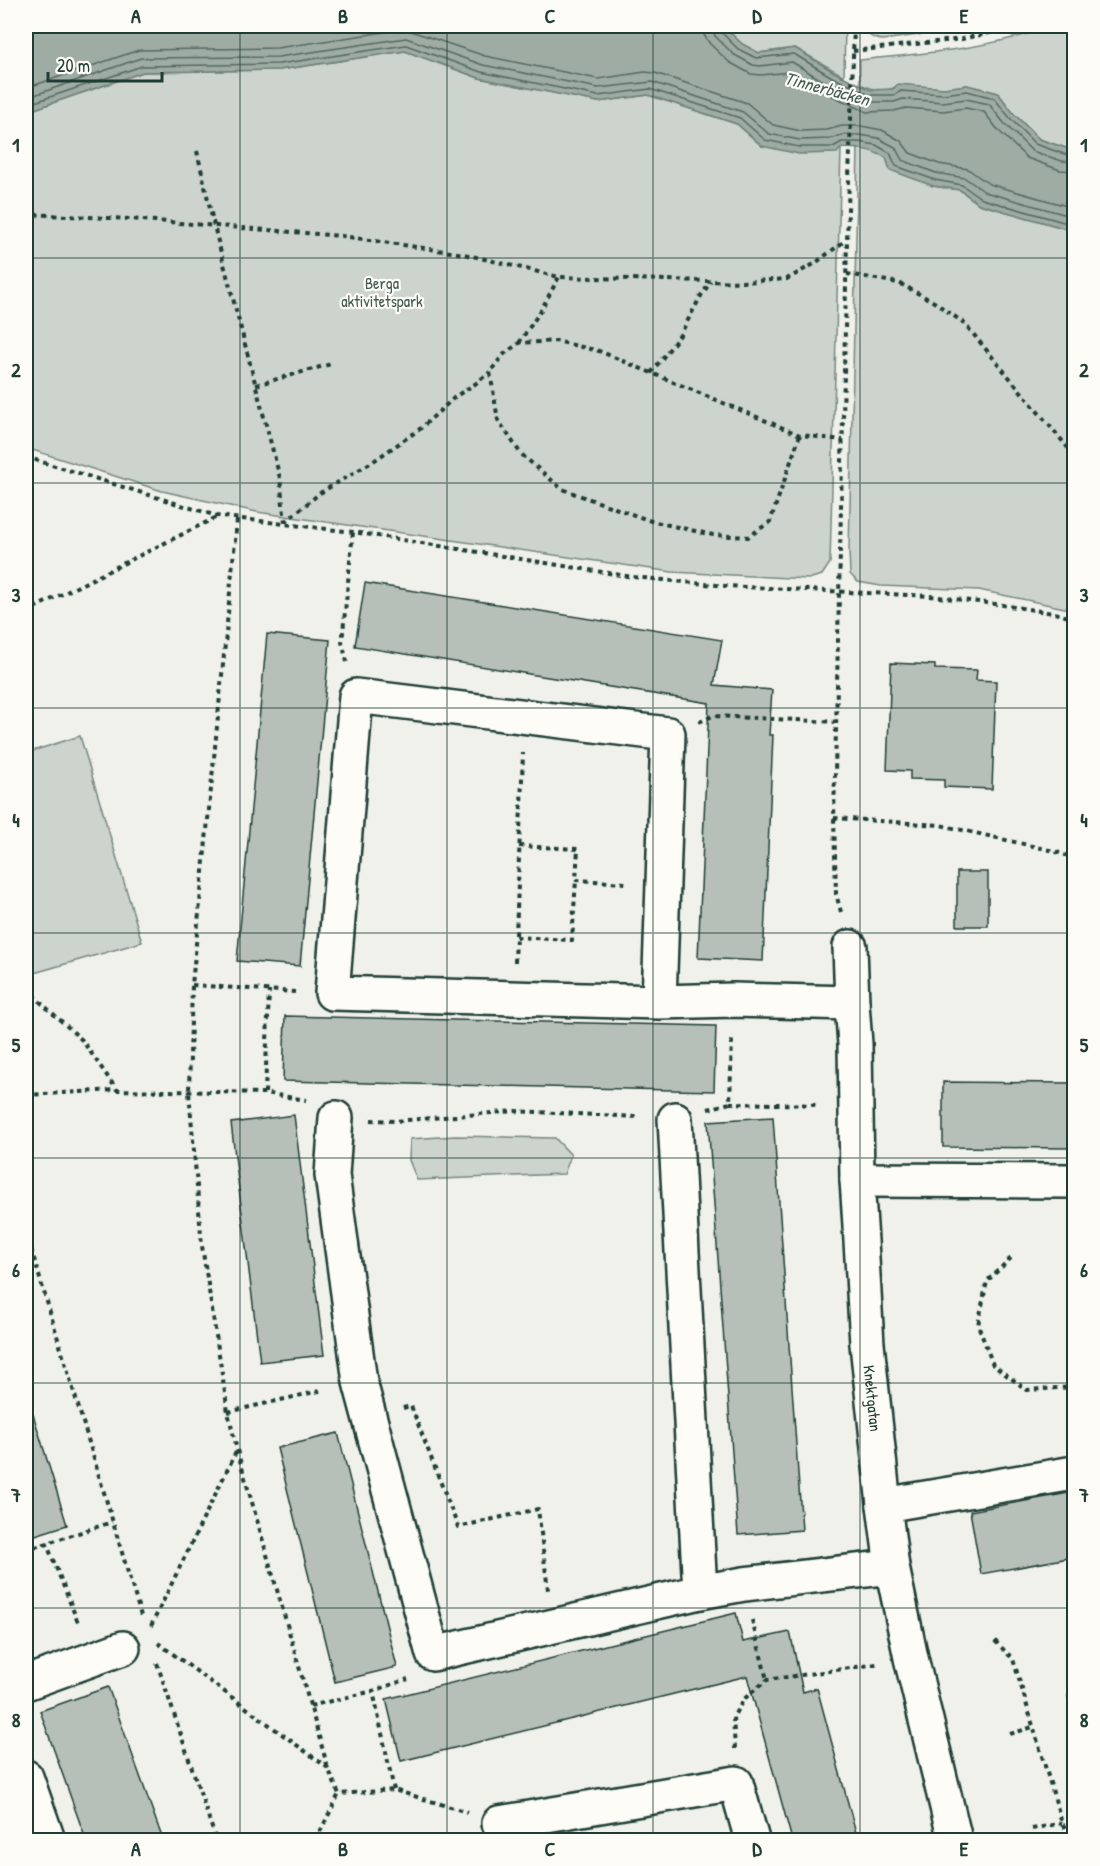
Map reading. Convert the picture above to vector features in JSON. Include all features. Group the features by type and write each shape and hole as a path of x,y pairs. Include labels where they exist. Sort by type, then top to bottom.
{"street":[{"path":"659,1002 668,734 356,696 332,993 659,1002 733,1000 852,1004"},
{"name":"Knektgatan","path":"850,947 855,1044 857,1180 867,1344 884,1505 892,1567 921,1708 955,1840"},
{"path":"336,1118 332,1175 360,1382 433,1654 700,1592 744,1584 892,1567"},
{"path":"675,1119 700,1592"},
{"path":"857,1180 1074,1181"},
{"path":"884,1505 1074,1473"},
{"path":"26,1683 92,1659 138,1635"},
{"path":"26,1777 48,1840"},
{"path":"503,1832 736,1783 752,1840"}],"path":[{"path":"850,947 836,894 834,818 854,26"},
{"path":"853,51 962,39 1022,26"},
{"path":"197,151 214,226 280,478 285,523"},
{"path":"26,214 130,219 342,236 464,254 559,277 742,282 787,279 814,264 847,240"},
{"path":"847,274 899,283 934,302 964,323 1074,455"},
{"path":"285,523 320,493 372,462 420,429 456,396 490,372 503,355 519,343 559,277"},
{"path":"650,373 680,335 711,281"},
{"path":"519,343 556,341 599,351 800,435 843,440"},
{"path":"256,385 331,364"},
{"path":"490,372 498,420 521,454 562,489 651,521 713,535 748,537 770,522 800,435"},
{"path":"26,457 217,516 237,520 285,523 353,532 633,577 726,586 930,596 1003,605 1059,614 1074,619"},
{"path":"26,612 217,516"},
{"path":"237,520 192,985 189,1092 202,1246 228,1412 328,1768 339,1794 316,1840"},
{"path":"353,532 342,642 356,696"},
{"path":"514,998 524,716"},
{"path":"668,734 712,716 837,722"},
{"path":"834,818 940,825 1054,851 1074,858"},
{"path":"516,937 572,940 578,849 519,846"},
{"path":"576,880 663,885"},
{"path":"192,985 332,993"},
{"path":"26,989 82,1040 118,1090"},
{"path":"265,1093 269,991"},
{"path":"730,1103 733,1000"},
{"path":"675,1119 730,1103 855,1107"},
{"path":"26,1232 112,1522 138,1635"},
{"path":"1011,1258 987,1281 978,1325 993,1365 1027,1390 1074,1387"},
{"path":"228,1412 360,1382"},
{"path":"369,1416 411,1406 458,1527 538,1509 552,1626"},
{"path":"138,1635 237,1450"},
{"path":"26,1550 112,1522"},
{"path":"46,1542 92,1659"},
{"path":"744,1584 767,1680"},
{"path":"994,1641 1013,1659 1062,1823 1074,1840"},
{"path":"157,1642 328,1768"},
{"path":"310,1706 427,1674 433,1654"},
{"path":"154,1656 216,1840"},
{"path":"736,1783 733,1717 744,1699 767,1680 911,1658"},
{"path":"1074,1678 1069,1696 1074,1714"},
{"path":"373,1690 394,1790"},
{"path":"1010,1734 1033,1727"},
{"path":"339,1794 394,1790 503,1832"},
{"path":"1032,1829 1062,1823"}],"green space":[{"path":"723,26 845,26 844,76 795,48 759,53 742,44"},
{"path":"864,26 980,26 883,40 871,36"},
{"path":"1052,26 1074,26 1074,149 1039,139 1014,114 998,93 967,85 944,88 898,85 884,90 860,84 860,60 981,45"},
{"name":"Berga aktivitetspark","path":"405,51 479,78 598,102 648,95 737,124 762,146 841,148 830,563 822,575 808,579 672,572 257,512 162,491 26,448 26,112 143,72 279,70"},
{"path":"858,148 875,151 933,186 960,190 979,204 1074,231 1074,610 979,590 881,586 858,582 850,574"},
{"path":"80,736 142,942 34,973 26,944 26,753"},
{"path":"455,1136 555,1138 571,1155 564,1174 417,1180 409,1160 410,1139"}],"water":[{"name":"Tinnerbäcken","path":"26,26 723,26 742,44 759,53 795,48 834,72 871,90 893,89 898,84 944,88 967,85 998,93 1014,114 1039,139 1074,149 1074,231 979,204 960,190 933,186 890,170 886,158 870,151 841,148 837,153 799,154 762,146 737,124 648,95 598,102 479,78 405,51 279,70 143,72 26,112"}],"building":[{"path":"365,583 722,640 714,685 772,690 769,735 773,735 763,961 698,958 709,703 355,646"},
{"path":"267,634 330,640 300,966 237,961"},
{"path":"891,663 935,665 935,669 977,670 976,680 996,681 992,789 944,787 944,780 910,779 910,771 887,770"},
{"path":"957,872 988,872 988,926 957,926"},
{"path":"285,1016 716,1026 714,1091 283,1081"},
{"path":"943,1082 1074,1083 1074,1148 943,1147"},
{"path":"294,1115 324,1355 260,1362 231,1123"},
{"path":"773,1117 802,1530 738,1535 708,1121"},
{"path":"33,1414 67,1525 26,1538 26,1415"},
{"path":"338,1433 397,1667 335,1682 277,1448"},
{"path":"1074,1492 1074,1557 981,1574 970,1511"},
{"path":"736,1613 743,1642 790,1632 803,1692 817,1688 858,1840 792,1840 747,1676 401,1761 386,1699"},
{"path":"108,1687 163,1840 86,1840 40,1711"}]}
